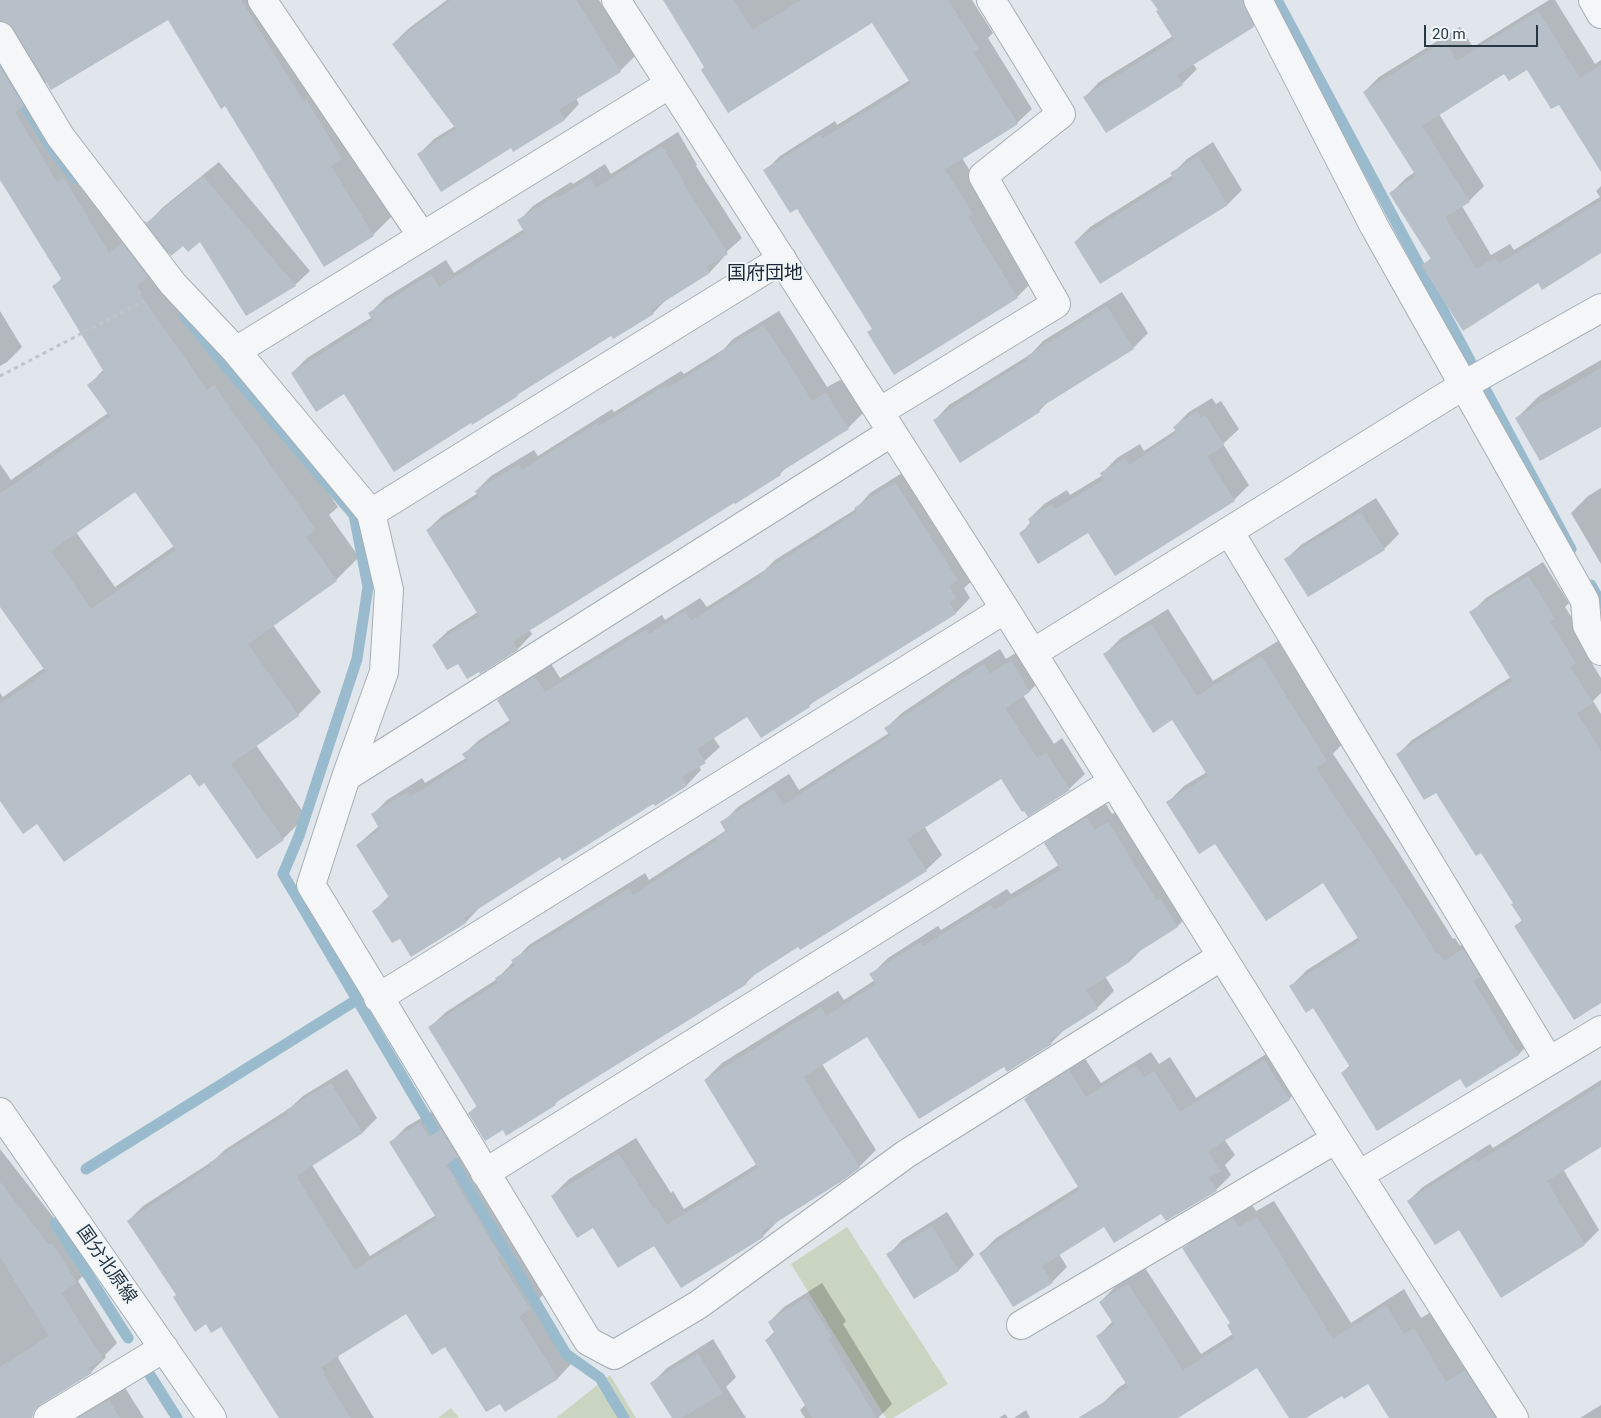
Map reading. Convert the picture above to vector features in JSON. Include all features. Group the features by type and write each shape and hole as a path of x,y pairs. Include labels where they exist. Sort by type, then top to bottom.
{"street":[{"path":"262,0 422,236"},
{"path":"616,0 1033,653 1359,1175 1514,1418"},
{"path":"346,777 886,422 1056,304 983,176 1061,114 991,0"},
{"path":"1258,0 1374,226 1584,601 1587,625 1601,651"},
{"path":"1594,0 1601,14"},
{"path":"0,36 60,136 173,284 236,351 372,513 389,590 384,672 346,777 311,885 588,1341 614,1355 698,1305 906,1154 1222,956"},
{"path":"236,351 670,84"},
{"path":"372,513 782,259"},
{"path":"1033,653 1464,385 1601,308"},
{"path":"1229,532 1549,1061"},
{"path":"378,998 1005,609"},
{"path":"485,1173 1114,782"},
{"path":"1359,1175 1601,1030"},
{"name":"国分北原線","path":"0,1112 212,1418"},
{"path":"1021,1325 1336,1138"},
{"path":"48,1418 164,1348"}],"path":[{"path":"0,376 144,300"}],"green space":[{"path":"847,1227 948,1384 893,1418 886,1418 791,1264"},
{"path":"610,1375 636,1418 556,1418"},
{"path":"451,1408 459,1418 438,1418"}],"building":[{"path":"0,0 241,0 303,101 306,99 342,159 331,166 374,236 324,267 225,106 221,109 168,20 51,90 13,28 8,23 0,20"},
{"path":"450,0 576,0 621,72 559,110 565,120 513,152 511,148 441,192 417,154 456,129 392,44"},
{"path":"663,0 733,0 752,30 801,0 948,0 979,49 973,52 1018,124 945,170 973,214 968,217 1018,298 894,375 867,332 872,329 797,209 790,213 763,170 820,135 822,139 911,84 872,23 728,113 701,70 704,67"},
{"path":"1151,0 1242,0 1254,27 1177,75 1183,85 1106,133 1083,97 1174,40"},
{"path":"1538,11 1580,78 1601,65 1601,172 1559,105 1551,109 1527,70 1509,81 1504,74 1422,126 1470,202 1445,217 1476,269 1495,258 1499,264 1601,201 1601,253 1542,290 1538,283 1463,331 1421,265 1431,259 1389,193 1416,176 1363,92 1445,41 1457,61"},
{"path":"0,66 24,106 15,112 57,182 64,178 109,253 122,243 148,277 137,286 142,293 140,294 207,390 214,385 316,530 306,537 337,581 248,644 299,716 231,764 284,840 257,859 204,783 199,787 190,774 64,862 37,824 23,834 0,801 0,704 46,672 0,607 0,494 110,417 87,385 104,372 52,286 62,280 0,180","holes":["135,492 176,550 91,609 51,551"]},
{"path":"662,146 728,254 706,267 710,273 651,310 654,314 613,339 611,336 472,425 471,423 394,472 344,394 316,412 291,373 373,321 368,313 431,274 439,287 525,233 517,220 590,178 596,188"},
{"path":"1198,156 1228,205 1100,284 1074,242 1174,179 1170,173"},
{"path":"203,176 296,286 246,316 200,242 188,252 183,246 171,256 146,223"},
{"path":"1107,306 1134,349 1038,409 1040,412 960,463 933,420 1029,359 1027,356"},
{"path":"764,325 812,401 826,393 849,429 779,473 781,475 513,641 518,650 480,674 479,672 467,679 458,664 447,670 432,645 479,616 426,530 479,497 475,491 519,464 522,470 597,423 599,426 666,385 668,388 719,356 717,354"},
{"path":"1601,368 1601,427 1540,461 1515,418"},
{"path":"1197,411 1201,418 1205,415 1224,445 1207,456 1235,501 1115,576 1088,533 1038,564 1019,533 1031,525 1028,519 1052,504 1055,509 1104,480 1100,473 1125,458 1129,465 1177,433 1173,427"},
{"path":"895,482 958,580 949,586 956,598 949,602 956,614 809,705 810,707 761,738 747,717 697,749 706,763 682,777 687,786 655,806 653,804 562,861 560,857 464,918 466,923 411,957 400,939 392,943 372,911 390,899 356,845 380,830 371,814 407,792 410,797 467,761 462,754 511,723 497,700 535,676 545,692 647,629 650,634 685,611 691,621 761,577 759,575 857,512 854,508"},
{"path":"1361,512 1385,550 1308,597 1284,559"},
{"path":"1528,576 1555,619 1550,622 1576,663 1570,667 1593,703 1577,713 1601,752 1601,1003 1574,1020 1514,926 1522,921 1511,904 1513,903 1481,853 1476,856 1436,793 1424,800 1396,754 1512,681 1469,612"},
{"path":"1151,624 1197,696 1261,656 1327,761 1316,768 1437,954 1439,953 1444,961 1463,949 1480,977 1473,981 1519,1055 1466,1088 1460,1079 1377,1131 1341,1073 1350,1067 1313,1008 1306,1013 1289,986 1360,941 1323,883 1266,921 1215,844 1199,854 1166,802 1208,776 1172,720 1153,733 1103,654"},
{"path":"1011,660 1030,692 1005,708 1037,758 1046,753 1070,790 1028,817 1024,811 1022,812 1001,779 907,839 927,871 800,950 798,947 745,981 747,984 555,1103 556,1105 506,1136 503,1130 485,1141 468,1113 477,1107 428,1027 498,983 495,978 515,966 511,960 629,888 633,895 718,840 716,838 726,832 720,822 773,789 783,805 890,736 884,728 944,689 984,664 990,674"},
{"path":"1087,817 1095,830 1108,822 1157,901 1161,899 1178,927 1129,958 1131,961 1086,990 1098,1009 1049,1040 1052,1044 1007,1072 1004,1067 919,1119 867,1037 803,1077 860,1168 761,1232 764,1237 681,1288 654,1246 618,1268 593,1228 577,1238 551,1196 619,1154 654,1209 656,1207 667,1225 758,1168 704,1080 821,1007 826,1016 876,984 869,974 921,942 923,946 990,905 994,910 1061,870 1044,843"},
{"path":"1264,1060 1290,1100 1208,1151 1221,1171 1209,1178 1217,1191 1166,1221 1161,1214 1114,1243 1104,1227 1042,1266 1053,1283 1013,1307 979,1253 1080,1190 1024,1099 1069,1070 1086,1097 1136,1066 1144,1078 1154,1071 1180,1112"},
{"path":"331,1083 363,1133 298,1175 299,1177 297,1178 355,1270 437,1219 389,1142 420,1123 429,1137 441,1129 458,1157 446,1165 500,1255 497,1257 530,1309 519,1316 558,1379 505,1412 500,1404 486,1412 445,1347 432,1355 406,1314 321,1367 325,1373 323,1374 351,1418 279,1418 221,1327 211,1333 206,1324 195,1332 173,1297 176,1295 127,1221 211,1166 209,1163 288,1114 286,1110"},
{"path":"1601,1085 1601,1147 1547,1181 1585,1245 1501,1298 1459,1230 1435,1245 1407,1201 1475,1158 1478,1162"},
{"path":"0,1182 49,1245 52,1243 77,1283 61,1293 103,1359 89,1368 92,1373 40,1405 34,1411 32,1418 0,1418 0,1367 49,1336 0,1257"},
{"path":"1257,1217 1333,1339 1386,1305 1404,1334 1414,1328 1446,1382 1465,1370 1495,1418 1389,1418 1368,1384 1344,1399 1342,1396 1306,1418 1289,1418 1257,1368 1178,1418 1078,1418 1128,1387 1096,1336 1114,1325 1099,1302 1128,1284 1183,1370 1234,1338 1227,1325 1230,1323 1182,1248 1233,1218 1239,1227"},
{"path":"932,1226 959,1271 914,1299 886,1254"},
{"path":"806,1297 832,1337 828,1339 877,1418 813,1418 765,1340 775,1334 768,1322"},
{"path":"698,1353 722,1393 682,1418 672,1418 650,1383"},
{"path":"109,1400 120,1418 78,1418"}],"waterway":[{"path":"1277,0 1571,549"},
{"path":"0,65 49,145 75,178"},
{"path":"185,316 227,368 354,515 368,587 357,659 299,836 283,874 566,1354 600,1378 624,1418"},
{"path":"1591,585 1601,603"},
{"path":"86,1169 358,999"},
{"path":"55,1223 128,1338"},
{"path":"150,1375 177,1418"}],"district":[{"name":"国府団地","path":"765,274"}]}
